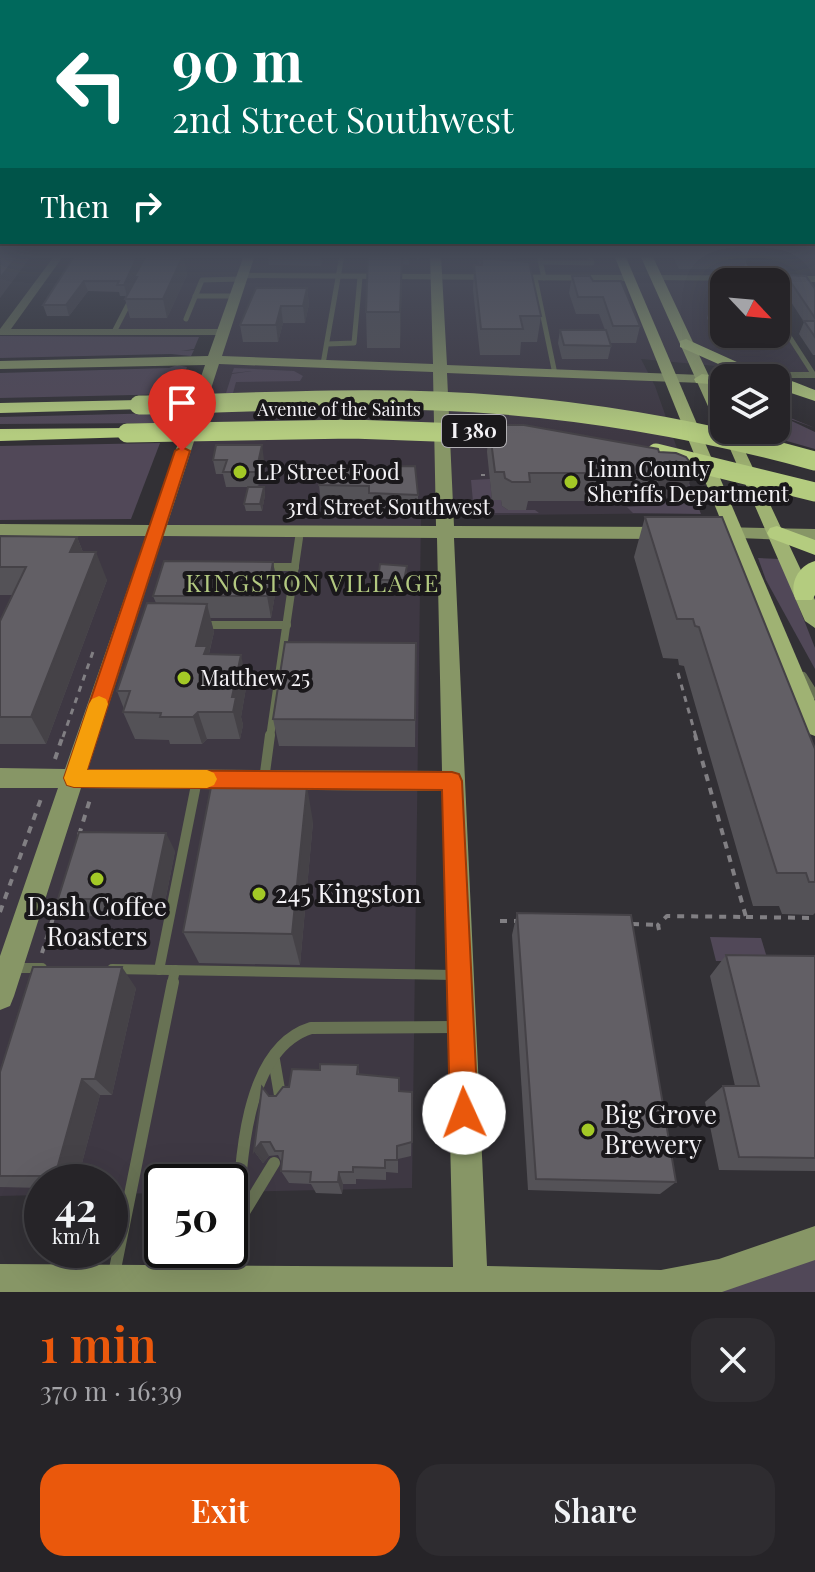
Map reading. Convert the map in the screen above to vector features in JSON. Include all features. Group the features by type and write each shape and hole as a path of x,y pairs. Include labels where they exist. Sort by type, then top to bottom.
{"highway":[{"path":"686,344 732,364"},
{"path":"702,379 710,379"},
{"path":"790,387 815,397"},
{"name":"Avenue of the Saints","path":"0,408 393,400 513,406 656,424 815,461"},
{"name":"Avenue of the Saints","path":"0,435 431,429 543,437"},
{"path":"815,492 710,464 642,451 815,509"},
{"path":"777,533 815,548"},
{"path":"804,594 805,580 815,568"}],"main road":[{"path":"0,996 130,624 155,531 228,315"},
{"path":"438,315 471,1288"},
{"path":"643,315 815,727"},
{"path":"674,316 710,395"},
{"path":"0,365 214,360 702,379"},
{"path":"734,444 815,621"},
{"name":"3rd Street Southwest","path":"6,533 445,531 815,535"},
{"path":"0,778 452,781"},
{"path":"0,1281 471,1288 661,1287 719,1276 815,1243"}],"street":[{"path":"2,332 14,315"},
{"path":"2,332 222,332"},
{"path":"790,380 814,375"}],"lane":[{"path":"114,332 123,315"},
{"path":"323,364 332,315"},
{"path":"327,344 354,343 357,315"},
{"path":"546,315 555,374"},
{"path":"790,338 814,375"},
{"path":"264,780 300,531"},
{"path":"249,567 295,567"},
{"path":"771,620 815,695"},
{"path":"184,625 287,625"},
{"path":"284,646 296,646"},
{"path":"159,970 197,779"},
{"path":"9,968 52,968"},
{"path":"98,969 459,975"},
{"path":"112,1283 175,970"},
{"path":"247,1164 254,1096 274,1059 295,1034 311,1028 461,1027"},
{"path":"274,1059 281,1103"},
{"path":"248,1205 274,1163"},
{"path":"234,1285 236,1268"}],"path":[{"path":"678,673 746,917"},
{"path":"0,912 39,805"},
{"path":"78,840 86,812"},
{"path":"38,968 60,897"},
{"path":"627,924 659,928 667,916 815,918"},
{"path":"500,921 516,921"}],"shaded area":[{"name":"KINGSTON VILLAGE","path":"123,315 710,315 710,348 790,348 790,338 814,375 790,373 790,364 710,365 641,359 655,386 700,513 421,516 412,1188 248,1192 248,1164 144,1164 144,1193 128,1194 128,1164 24,1164 24,1195 0,1196 0,529 155,530 222,332 114,332"},
{"path":"0,336 199,337 194,349 181,351 194,350 191,356 0,358"},
{"path":"177,365 187,367 178,394 0,398 0,373 169,368"},
{"path":"234,368 294,371 303,376 300,381 236,382 233,393 226,393 232,374 252,371 232,373"},
{"path":"164,413 160,423 0,424 0,417"},
{"path":"790,420 815,432 815,449 790,442"},
{"path":"160,443 131,519 0,520 0,446"},
{"path":"490,479 492,500 501,500 502,506 508,510 535,510 539,513 474,513 471,480"},
{"path":"688,481 701,514 633,513 627,507 659,505 658,501 674,499 681,495"},
{"path":"758,558 780,559 815,648 815,669 766,580"},
{"path":"710,937 761,938 768,961 716,961"},
{"path":"815,1243 815,1292 0,1292 593,1286"}],"building":[{"path":"244,315 279,315 276,325 240,325"},
{"path":"480,315 541,315 520,316 523,329 481,329"},
{"path":"609,315 635,315 640,326 613,326"},
{"path":"804,321 815,321 815,337"},
{"path":"560,330 606,330 611,346 564,345"},
{"path":"489,425 524,425 658,449 659,452 686,457 694,468 659,478 635,478 634,473 529,473 530,482 512,482 505,478 504,472 495,472"},
{"path":"216,445 262,445 256,472 223,472 227,460 213,460"},
{"path":"415,466 418,495 369,493 369,486 319,485 322,468"},
{"path":"248,487 264,487 260,504 244,504"},
{"path":"645,517 722,517 815,749 815,882 809,882 806,873 777,873 699,627 695,626 693,619 677,619"},
{"path":"0,536 77,537 70,552 96,552 31,717 0,717 0,621 26,567 0,567"},
{"path":"164,561 273,562 267,596 153,596"},
{"path":"380,564 407,566 404,580 378,580"},
{"path":"147,603 207,604 196,646 207,646 204,654 241,655 232,697 236,697 233,712 160,717 161,713 123,712 130,691 117,691"},
{"path":"285,642 416,643 415,720 273,719"},
{"name":"245 Kingston","path":"307,786 292,934 183,932 211,787"},
{"path":"79,832 166,833 152,899 58,899"},
{"path":"517,913 631,915 676,1182 536,1179"},
{"path":"726,955 815,956 815,1158 739,1157 723,1086 759,1086"},
{"path":"33,967 122,967 95,1079 82,1079 58,1164 24,1164 24,1176 0,1176 0,1072"},
{"path":"320,1064 358,1065 357,1074 399,1078 399,1091 412,1092 412,1142 397,1146 397,1160 385,1160 385,1168 353,1167 353,1172 339,1172 338,1182 310,1182 311,1172 281,1171 283,1151 275,1151 270,1142 261,1142 254,1151 262,1087 269,1096 276,1096 283,1087 289,1087 292,1069 320,1070"}],"slow traffic":[{"path":"99,704 74,778 207,779"}],"place":[{"name":"LP Street Food","path":"240,472"},
{"name":"Linn County Sheriffs Department","path":"571,482"},
{"name":"Matthew 25","path":"184,678"},
{"name":"Dash Coffee Roasters","path":"97,879"},
{"name":"245 Kingston","path":"259,894"},
{"name":"Big Grove Brewery","path":"588,1130"}],"district":[{"name":"KINGSTON VILLAGE","path":"313,584"}],"route":[{"path":"182,451 74,778 452,781 464,1113"}]}
